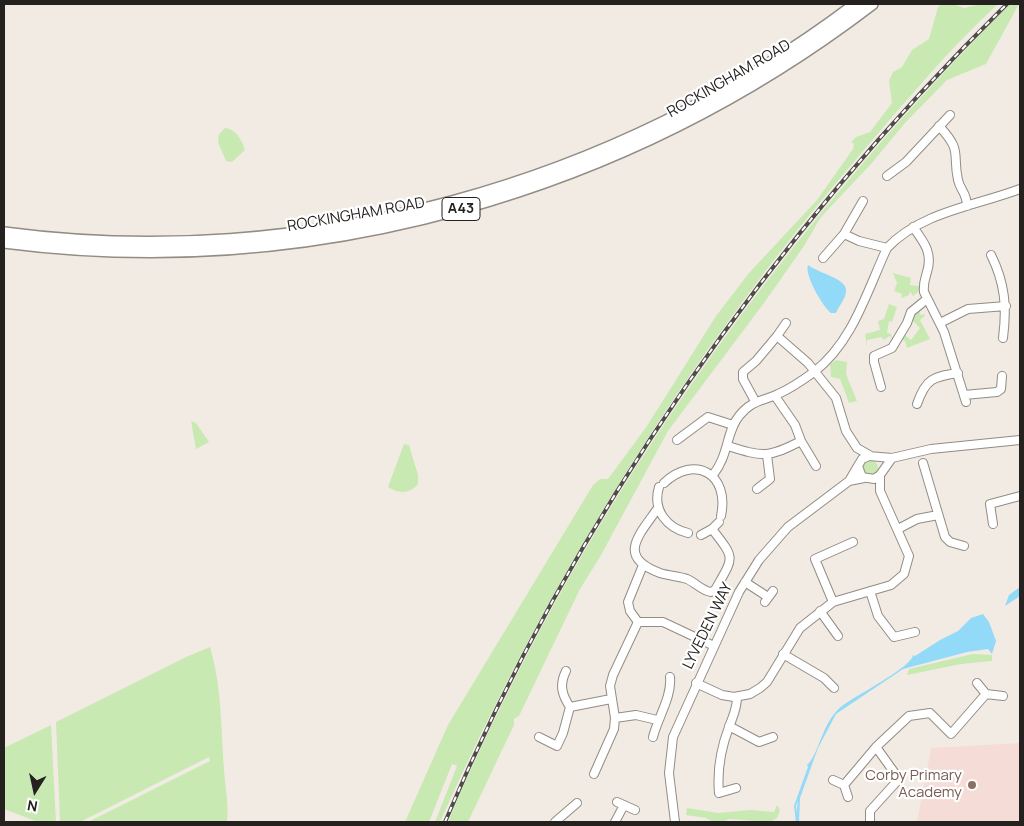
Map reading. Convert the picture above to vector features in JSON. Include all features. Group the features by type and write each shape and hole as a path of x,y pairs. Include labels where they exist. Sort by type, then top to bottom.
{"highway":[{"name":"ROCKINGHAM ROAD","path":"4,233 112,241 227,239 345,225 448,203 552,170 660,124 755,73 819,32 856,4"},
{"name":"ROCKINGHAM ROAD","path":"4,242 112,251 228,248 330,238 450,212 557,178 664,133 760,81 824,39 872,4"}],"street":[{"path":"887,176 906,162 950,115"},
{"path":"939,126 952,140 957,154 958,183 967,197 967,206"},
{"path":"713,475 732,447 733,426 738,416 754,398 775,396 815,371 832,354 850,331 887,248 913,227 934,217 1020,190"},
{"path":"823,258 844,234 863,201"},
{"path":"913,227 929,252 929,266 923,286 927,300 940,323 965,399 997,392 1001,389 1002,376"},
{"path":"844,234 859,241 887,248"},
{"path":"991,254 1002,279 1006,306 1004,338"},
{"path":"881,387 874,356 892,348 907,323 911,312 927,300"},
{"path":"940,323 968,309 1006,306"},
{"path":"754,398 743,379 743,372 748,365 756,361 786,323"},
{"path":"696,683 722,695 737,697 750,694 764,686 800,628 833,602 891,585 904,574 909,556 880,491 860,474 857,448 843,426 841,408 836,398 815,371 777,336"},
{"path":"917,405 927,382 932,378 958,373"},
{"path":"775,396 795,426 800,441 816,466"},
{"path":"677,440 708,417 733,426"},
{"path":"859,464 865,457 892,458 931,449 1020,440"},
{"path":"732,447 767,455 776,454 800,441"},
{"path":"857,448 874,456 882,463 880,491"},
{"path":"757,489 770,479 767,455"},
{"name":"LYVEDEN WAY","path":"849,481 874,480 892,458"},
{"path":"923,462 945,537 950,542 964,546"},
{"name":"LYVEDEN WAY","path":"675,822 669,773 670,752 676,725 744,582 759,560 788,527 849,481 859,464"},
{"path":"701,535 712,529 720,519 722,494 713,475 699,469 688,469 681,471 661,485 658,508 633,548 634,553 643,565 663,574 687,579 706,592 711,592 715,590 731,559 731,553 712,529"},
{"path":"993,524 990,504 1020,496"},
{"path":"658,508 665,520 673,527 688,533"},
{"path":"898,530 917,519 938,515"},
{"path":"833,602 815,559 853,542"},
{"path":"638,622 630,610 628,602 643,565"},
{"path":"744,582 768,597"},
{"path":"870,591 878,616 894,637 892,647"},
{"path":"820,611 838,636"},
{"path":"638,622 663,622 714,646"},
{"path":"594,774 614,730 615,718 611,699 612,675 638,622"},
{"path":"894,637 915,632"},
{"path":"784,654 824,678 834,688"},
{"path":"557,746 570,708 562,689 561,681 566,672"},
{"path":"653,737 657,720 671,688 670,677"},
{"path":"977,682 986,694 1003,696"},
{"path":"844,786 876,747 909,716 930,713 951,734 986,694"},
{"path":"736,788 719,792 717,773 729,726 735,715 737,697"},
{"path":"570,708 611,699"},
{"path":"615,718 636,715 657,720"},
{"path":"729,726 760,742 773,738"},
{"path":"539,737 565,751"},
{"path":"870,822 870,811 899,779 876,747"},
{"path":"833,780 844,786 848,797"},
{"path":"555,822 577,803"},
{"path":"615,822 621,803 635,810"}],"shaded area":[{"name":"Corby Primary Academy","path":"1020,743 1020,822 917,822 931,748"}],"green space":[{"path":"942,4 953,4 964,8 981,4 998,4 945,57 863,151 799,228 739,307 681,388 575,556 527,643 482,732 440,822 435,822 457,766 452,764 429,822 405,822 448,725 593,485 600,479 608,479 647,426 716,316 749,273 817,200 853,149 854,144 851,142 856,137 870,132 892,103 889,81 893,72 902,67 912,50 929,39 938,7"},
{"path":"1010,4 1019,4 986,64 947,80 905,123 871,164 821,217 804,246 764,303 668,431 600,557 580,589 519,716 514,719 514,725 468,822 448,822 500,708 558,598 621,490 690,386 763,286 841,188 924,95"},
{"path":"225,128 232,130 238,136 245,150 232,162 226,161 218,142 219,134"},
{"path":"893,273 911,278 910,285 919,286 920,290 913,296 910,291 909,295 901,298 902,294 894,291 897,283"},
{"path":"889,304 897,307 892,322 889,321 887,333 891,334 893,340 890,336 883,340 882,337 867,340 867,347 865,334 880,330 878,321 884,319"},
{"path":"918,310 921,315 924,314 925,316 920,320 930,339 907,348 905,341 901,339 905,335 911,340 920,328 912,320"},
{"path":"836,360 847,362 846,374 857,401 849,403 840,379 831,377 830,364"},
{"path":"191,421 196,423 209,442 196,449"},
{"path":"404,444 409,445 418,475 418,484 411,490 400,492 388,487"},
{"path":"867,460 873,460 878,465 876,474 867,476 862,471 862,465"},
{"path":"210,647 219,693 227,822 88,822 210,761 209,757 80,822 60,822 56,722 186,657"},
{"path":"973,654 992,655 992,661 961,664 907,675 909,669"},
{"path":"51,725 56,822 38,822 4,809 4,748"},
{"path":"777,805 780,810 777,818 770,822 729,819 723,822 713,822 706,818 686,815 687,808 718,813 750,810 774,812"}],"water":[{"path":"808,265 837,280 845,287 845,296 836,313 831,313 819,297 811,282 807,269"},
{"path":"1020,587 1020,596 1005,606 1009,595"},
{"path":"983,614 989,622 996,641 992,654 988,649 967,652 903,669 836,714 818,748 800,798 799,822 796,822 798,799 809,769 807,765 815,754 825,729 835,712 903,667 913,655 915,656 958,631 971,618"}],"waterway":[{"path":"797,822 795,806 809,767"}],"railway":[{"path":"445,822 496,709 554,599 617,491 686,386 760,284 838,186 921,93 1007,4"}],"place":[{"name":"Corby Primary Academy","path":"972,785"}]}
